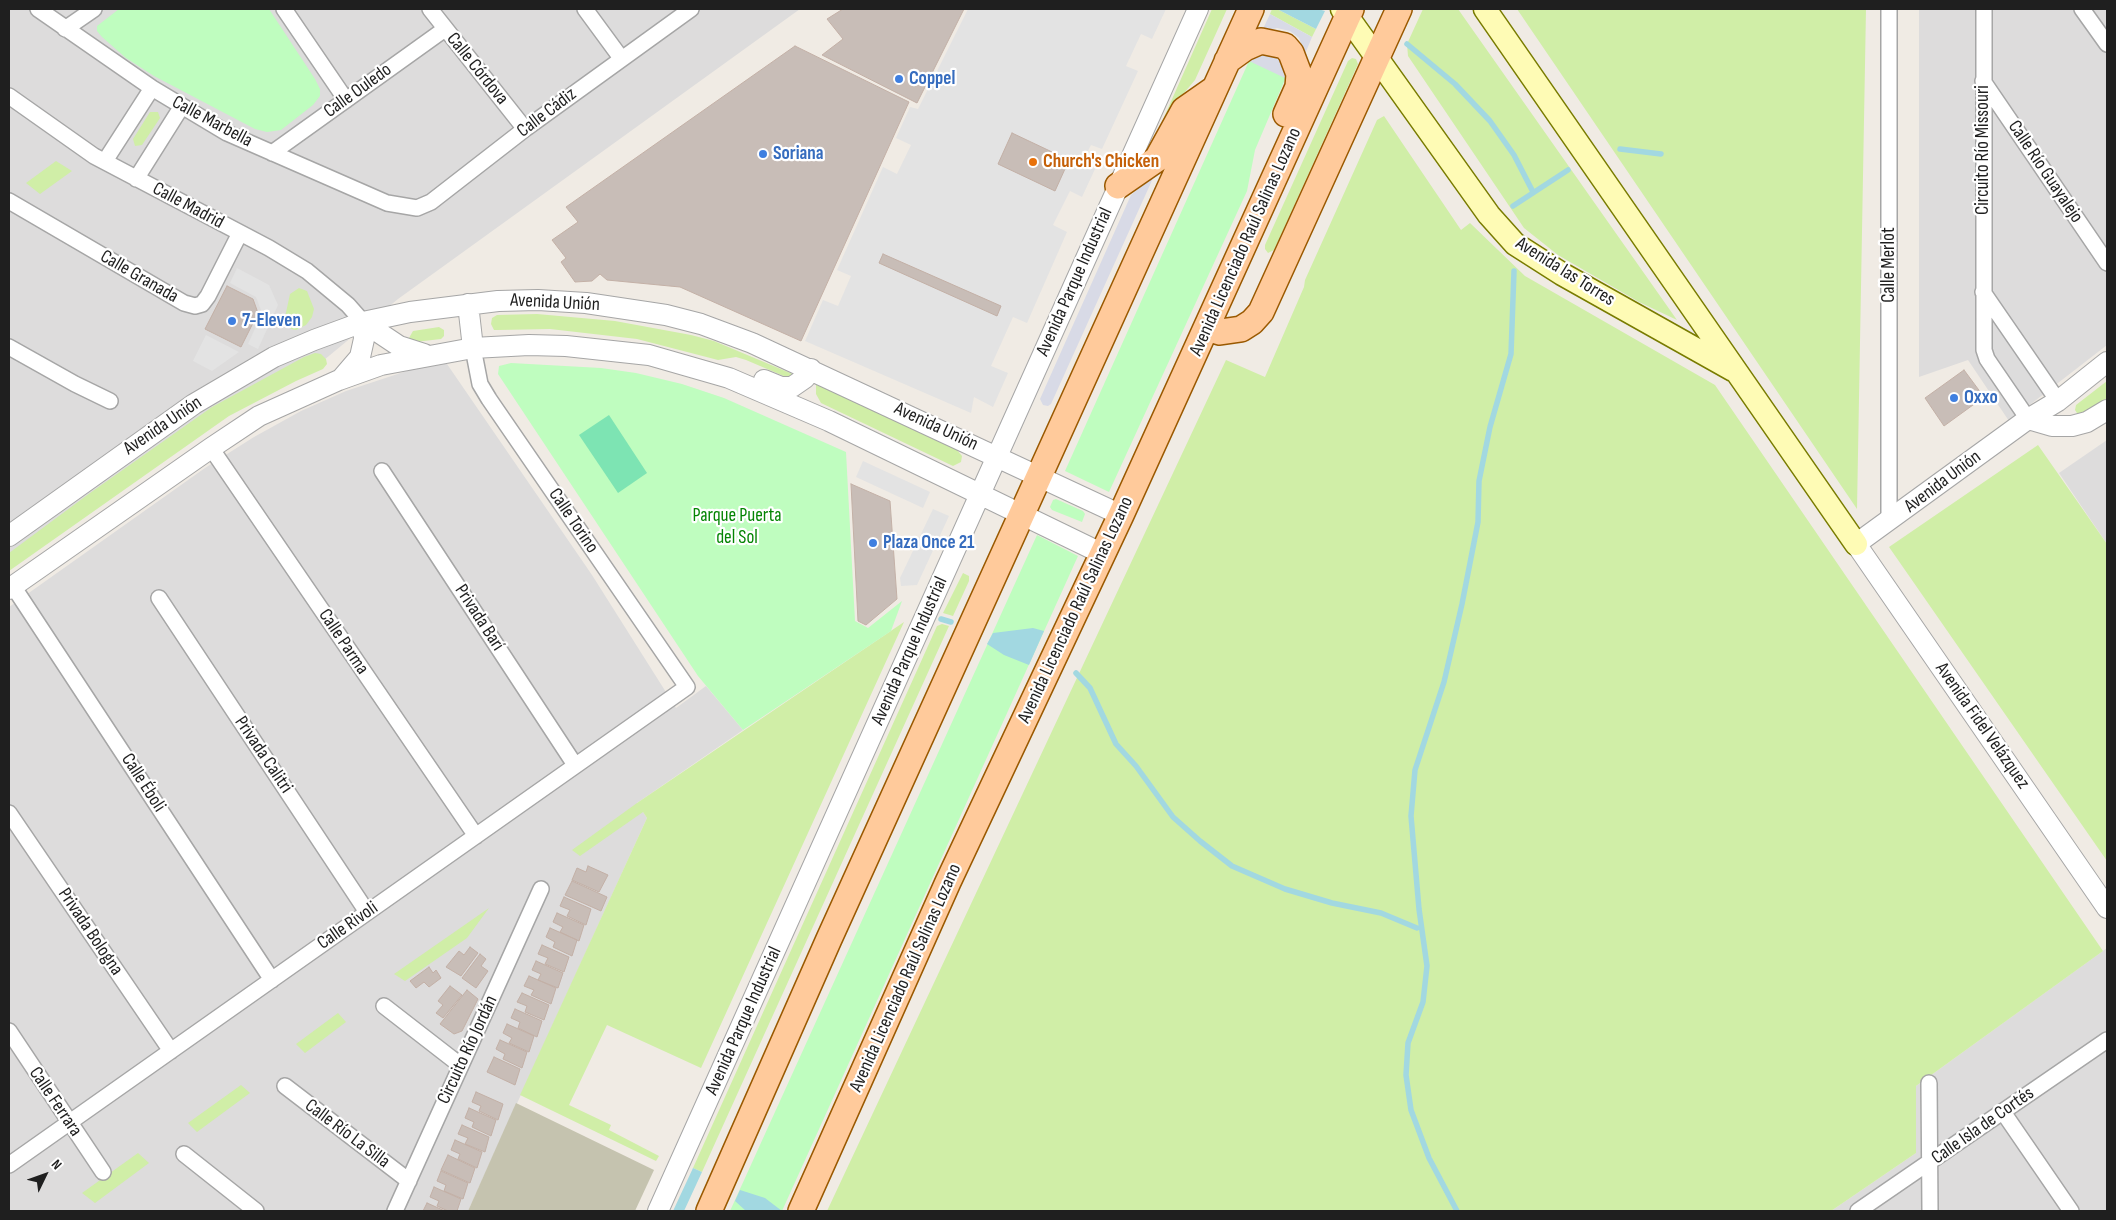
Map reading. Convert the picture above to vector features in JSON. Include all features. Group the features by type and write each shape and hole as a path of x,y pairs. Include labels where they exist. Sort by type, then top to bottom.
{"main road":[{"path":"709,1211 1021,513 1251,9"},
{"path":"1207,328 1220,332 1241,329 1252,322 1261,312 1399,9"},
{"name":"Avenida las Torres","path":"1485,9 1856,544"},
{"path":"1347,11 1377,57"},
{"name":"Avenida Licenciado Raúl Salinas Lozano","path":"801,1211 948,882 1103,554 1260,212 1347,11"},
{"path":"1227,61 1244,48 1262,41 1272,42 1285,46 1291,53 1299,74 1298,87 1274,142 1264,177 1260,212"},
{"name":"Avenida las Torres","path":"1377,57 1489,215 1515,244 1562,274 1736,373"},
{"path":"1118,186 1157,160 1184,110 1214,89"}],"street":[{"name":"Calle Marbella","path":"38,9 152,88 228,133 401,207"},
{"path":"65,29 94,9"},
{"path":"284,9 346,100"},
{"name":"Calle Córdova","path":"430,9 525,129"},
{"path":"585,9 621,58"},
{"name":"Calle Cádiz","path":"401,207 418,208 424,206 621,58 691,9"},
{"name":"Avenida Parque Industrial","path":"658,1211 1198,9"},
{"name":"Calle Merlot","path":"1889,9 1889,522"},
{"name":"Circuito Río Missouri","path":"1984,9 1983,292 1985,355 2028,418"},
{"path":"2082,9 2107,44"},
{"name":"Calle Ouledo","path":"272,153 444,29"},
{"name":"Calle Río Guayalejo","path":"1983,81 2107,263"},
{"path":"105,162 152,88"},
{"name":"Calle Madrid","path":"9,96 78,146 105,162 307,270 348,305 363,322"},
{"path":"136,179 182,106"},
{"name":"Calle Granada","path":"9,201 184,303 195,306 202,304 208,296 240,233"},
{"path":"1983,292 2058,401"},
{"name":"Avenida Unión","path":"9,536 125,451 219,388 274,357 363,322 410,312 468,304 538,300 586,303 666,316 701,324 752,343 811,369 1121,515"},
{"path":"468,304 472,348"},
{"path":"363,322 399,346 412,352 429,355"},
{"path":"339,380 349,372 360,357 364,339 363,322"},
{"path":"11,588 210,448 259,416 339,380 381,365 472,348 529,345 611,350 665,359 729,378 829,421 1103,554"},
{"path":"9,347 75,384 110,401"},
{"name":"Calle Torino","path":"472,348 480,384 489,399 686,687"},
{"name":"Avenida Unión","path":"1856,544 1889,522 2028,418 2058,401 2107,362"},
{"path":"729,378 758,377 781,386 792,387 804,378 811,369"},
{"path":"811,369 812,401 829,421"},
{"path":"2028,418 2052,426 2072,426 2087,422 2107,410"},
{"name":"Calle Parma","path":"210,448 476,836"},
{"name":"Privada Barí","path":"382,471 575,766"},
{"name":"Avenida Fidel Velázquez","path":"1856,544 2107,908"},
{"name":"Calle Éboli","path":"11,588 272,980"},
{"name":"Privada Calitri","path":"159,598 367,912"},
{"name":"Calle Rivoli","path":"9,1165 686,687"},
{"name":"Privada Bologna","path":"9,813 171,1051"},
{"name":"Circuito Río Jordán","path":"396,1211 541,888"},
{"path":"384,1006 460,1065"},
{"name":"Calle Ferrara","path":"9,1031 103,1172"},
{"name":"Calle Isla de Cortés","path":"1858,1211 2107,1040"},
{"path":"1929,1082 1930,1211"},
{"name":"Calle Río La Silla","path":"285,1086 409,1181"},
{"path":"2002,1112 2071,1211"},
{"path":"184,1154 256,1211"}],"shaded area":[{"path":"9,9 800,9 398,299 324,360 263,388 9,565"},
{"path":"968,9 1166,9 1152,39 1141,34 1126,66 1138,71 1102,149 1091,145 1082,163 1095,169 1082,197 1070,191 1053,225 1067,232 1027,323 1013,317 991,366 1008,373 993,407 974,397 971,413 805,341 823,300 838,306 851,276 837,270 883,167 897,174 911,145 896,138 910,107 918,109"},
{"path":"1919,9 2107,9 2107,345 2009,421 1968,360 1919,377"},
{"path":"1270,14 1312,37 1305,54 1299,38 1290,31 1277,28 1262,31"},
{"path":"1262,55 1273,56 1279,60 1283,65 1285,78 1249,61"},
{"path":"1154,176 1051,404 1048,406 1043,405 1040,399 1131,195"},
{"path":"237,268 269,285 278,305 258,349 248,344 262,313 256,297 230,283"},
{"path":"206,335 239,352 212,371 193,361"},
{"path":"428,364 447,364 592,575 676,708 706,686 743,730 637,803 647,818 468,1211 9,1211 9,607 205,468 254,437 301,411 346,391"},
{"path":"2107,440 2107,544 2059,473"},
{"path":"863,461 930,492 923,508 856,477"},
{"path":"933,509 949,516 917,585 901,586 900,578"},
{"path":"2107,948 2107,1211 1831,1211 1916,1153 1916,1086"},
{"path":"516,1103 654,1170 635,1211 468,1211"}],"green space":[{"path":"119,9 269,9 315,79 320,89 320,96 313,105 281,130 267,132 255,129 154,76 126,58 102,37 97,31 97,26"},
{"path":"1212,9 1227,9 1195,80 1173,106 1149,151"},
{"path":"1272,9 1277,9 1316,29 1312,37 1270,14"},
{"path":"1423,9 1458,9 1677,320 1639,302 1558,255 1524,228 1408,56 1407,44"},
{"path":"1517,9 1866,9 1857,509"},
{"path":"1262,55 1279,60 1286,77 1255,150 1247,191 1109,492 1065,471 1249,61"},
{"path":"1352,58 1356,59 1358,64 1274,250 1268,253 1265,245 1348,61"},
{"path":"150,112 158,112 160,118 142,145 135,146 133,139"},
{"path":"1384,116 1461,230 1470,223 1525,276 1715,385 2103,951 1916,1086 1916,1153 1831,1211 827,1211 1226,360 1265,377 1304,287 1305,280 1377,120"},
{"path":"56,161 72,171 40,194 26,183"},
{"path":"299,288 307,291 314,309 312,317 306,325 296,330 291,329 285,317 290,294"},
{"path":"537,314 615,321 691,335 714,341 795,375 793,380 736,357 718,360 637,339 550,329 494,330 491,324 492,318 497,315"},
{"path":"439,327 444,330 444,336 441,339 415,342 409,338 413,331"},
{"path":"315,353 321,354 326,359 327,364 323,369 229,416 9,571 9,553 90,493 212,407 304,357"},
{"name":"Parque Puerta del Sol","path":"511,363 601,368 636,373 682,384 724,398 846,452 855,621 868,628 902,601 891,631 743,730 698,676 498,374 499,366"},
{"path":"2107,381 2107,398 2083,414 2077,413 2075,410 2076,405"},
{"path":"816,384 957,450 962,456 961,462 953,466 821,403 816,394"},
{"path":"609,415 647,473 618,493 579,435"},
{"path":"2038,445 2107,544 2107,861 1889,547"},
{"path":"1056,499 1083,511 1085,514 1082,522 1052,510 1050,507 1053,500"},
{"path":"1037,535 1078,556 782,1211 730,1211"},
{"path":"963,573 969,576 969,581 953,616 943,613"},
{"path":"904,622 701,1068 607,1025 569,1105 611,1125 609,1130 659,1156 656,1161 520,1095 647,818 643,812 580,856 572,850 637,803"},
{"path":"942,624 949,626 702,1172 693,1168 937,626"},
{"path":"489,908 467,938 405,981 394,974"},
{"path":"338,1013 346,1022 305,1053 296,1044"},
{"path":"241,1085 250,1093 197,1132 188,1123"},
{"path":"138,1153 149,1163 95,1203 82,1193"}],"water":[{"path":"1277,9 1318,9 1325,11 1316,29"},
{"path":"1033,628 1044,631 1029,665 1004,655 987,644 993,633"},
{"path":"693,1168 702,1172 684,1211 673,1211"},
{"path":"740,1190 765,1198 782,1211 746,1211 735,1201"}],"building":[{"name":"Coppel","path":"843,9 964,9 917,103 822,55 843,39 827,19"},
{"name":"Soriana","path":"795,46 909,102 801,341 680,287 607,280 600,274 592,281 575,282 561,262 566,258 552,240 578,222 566,207"},
{"name":"Church's Chicken","path":"1012,133 1069,160 1055,191 998,164"},
{"path":"883,254 1001,306 997,316 879,263"},
{"name":"7-Eleven","path":"227,286 253,299 258,313 241,347 205,329"},
{"name":"Oxxo","path":"1964,370 1984,397 1944,426 1925,398"},
{"name":"Plaza Once 21","path":"851,484 890,501 897,599 866,625 858,621"},
{"path":"588,866 608,875 599,892 572,880 577,868 586,872"},
{"path":"572,881 607,897 601,911 565,895"},
{"path":"564,897 591,909 586,925 567,916 570,910 560,906"},
{"path":"557,913 584,925 579,941 560,932 563,927 553,922"},
{"path":"550,928 577,940 572,956 553,947 555,942 546,937"},
{"path":"542,945 569,957 564,972 545,964 548,958 538,954"},
{"path":"470,947 478,953 461,976 446,967 459,951 464,955"},
{"path":"480,954 486,959 481,966 488,971 476,988 462,978"},
{"path":"536,961 563,973 558,988 538,980 541,974 532,970"},
{"path":"429,967 433,973 436,970 441,978 429,987 424,982 416,988 410,981"},
{"path":"529,976 556,988 551,1004 531,995 534,990 524,986"},
{"path":"450,986 462,995 443,1018 436,1013 443,1005 438,1001"},
{"path":"467,990 478,999 462,1031 454,1034 440,1024"},
{"path":"522,993 549,1005 544,1020 525,1012 527,1006 517,1002"},
{"path":"515,1009 542,1021 537,1037 518,1028 520,1022 511,1018"},
{"path":"507,1024 534,1036 529,1052 509,1043 512,1038 503,1033"},
{"path":"500,1040 527,1052 522,1068 503,1059 505,1054 496,1049"},
{"path":"494,1057 520,1069 515,1085 487,1072"},
{"path":"476,1092 503,1104 498,1120 479,1111 481,1106 472,1102"},
{"path":"469,1108 496,1120 491,1136 472,1127 474,1122 465,1118"},
{"path":"462,1125 489,1137 485,1152 465,1144 468,1138 458,1134"},
{"path":"455,1140 482,1152 477,1168 458,1159 460,1154 451,1150"},
{"path":"448,1155 475,1168 470,1183 441,1170"},
{"path":"441,1171 468,1183 463,1199 444,1191 446,1185 437,1181"},
{"path":"434,1187 461,1199 457,1211 448,1211 437,1206 439,1201 430,1197"},
{"path":"427,1203 445,1211 423,1211"}],"waterway":[{"path":"1407,44 1455,84 1490,121 1514,155 1533,192"},
{"path":"1620,149 1661,154"},
{"path":"1513,206 1568,170"},
{"path":"1457,1211 1429,1158 1411,1110 1406,1075 1408,1043 1423,1002 1427,966 1419,909 1411,816 1415,770 1444,682 1478,522 1479,481 1490,427 1511,354 1514,271"},
{"path":"941,619 951,622"},
{"path":"1076,673 1090,688 1116,744 1136,766 1173,817 1232,866 1285,889 1332,903 1381,913 1417,928"}],"place":[{"name":"Coppel","path":"899,79"},
{"name":"Soriana","path":"763,154"},
{"name":"Church's Chicken","path":"1033,162"},
{"name":"7-Eleven","path":"232,321"},
{"name":"Oxxo","path":"1954,398"},
{"name":"Plaza Once 21","path":"873,543"}]}
